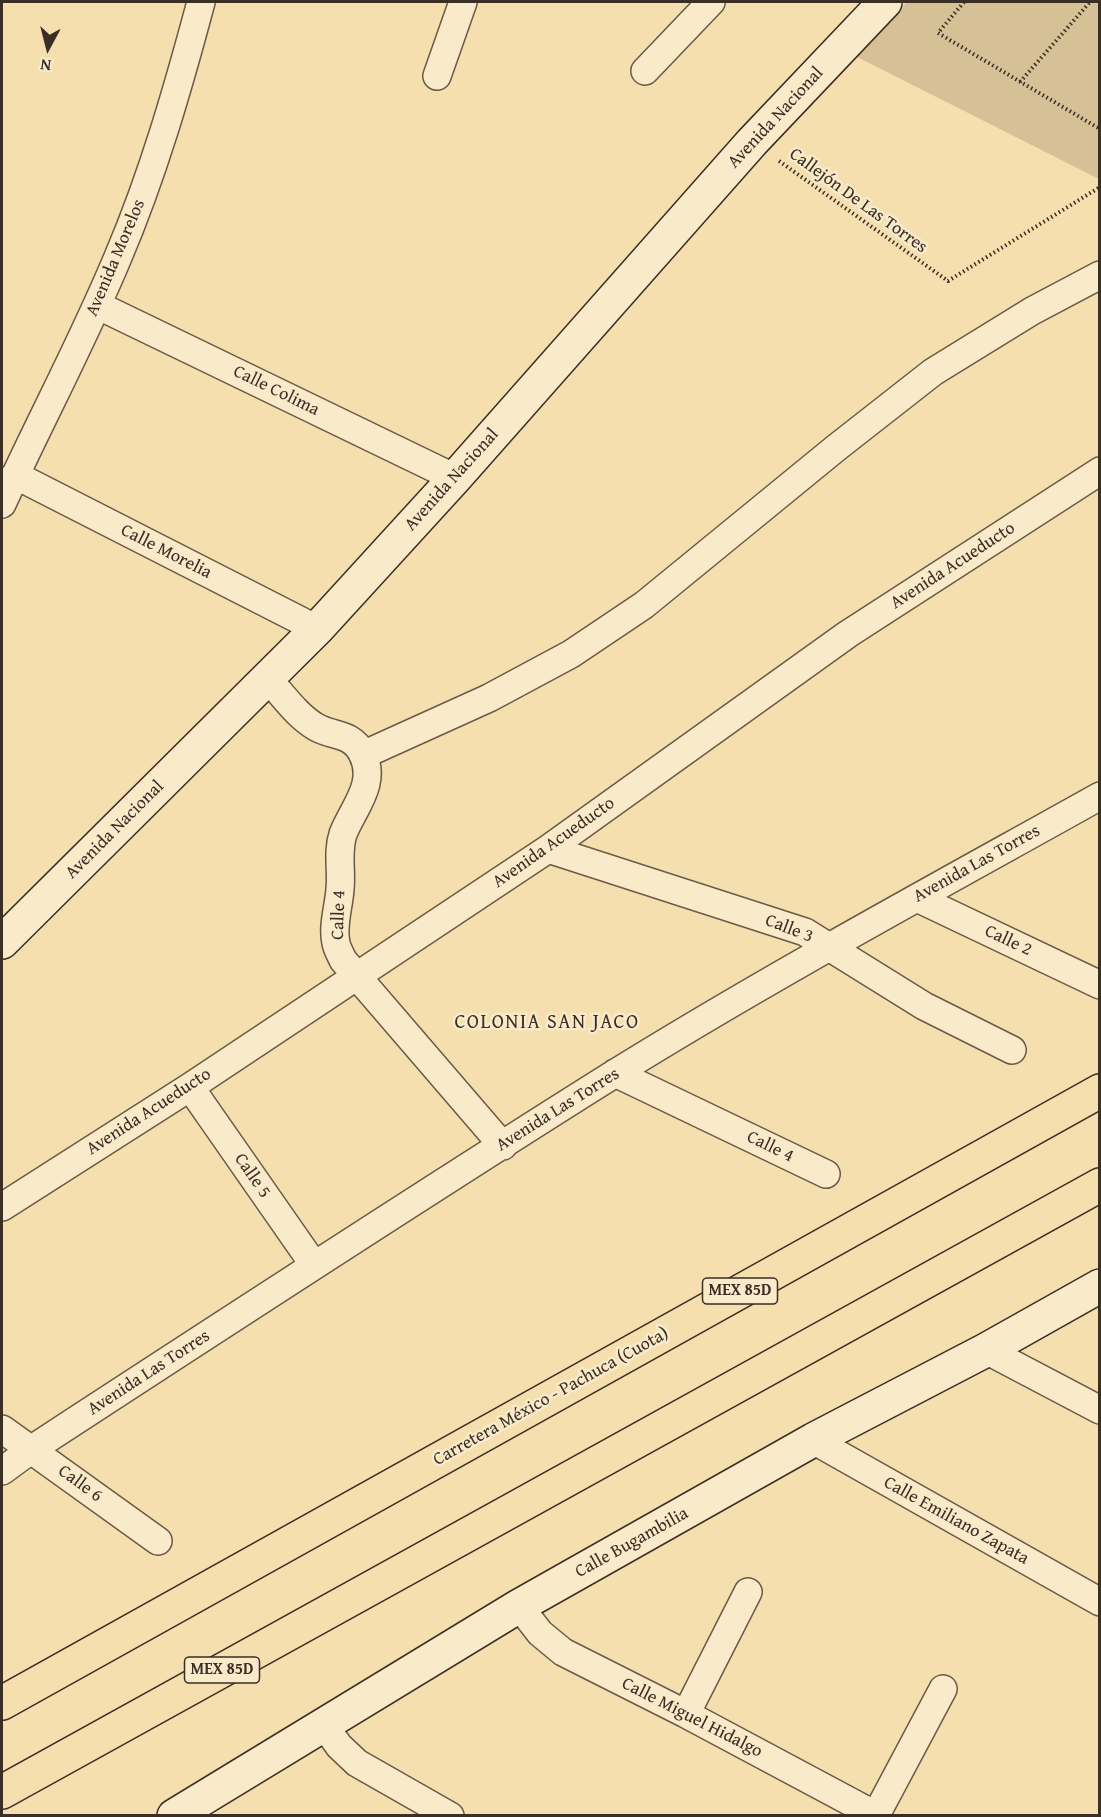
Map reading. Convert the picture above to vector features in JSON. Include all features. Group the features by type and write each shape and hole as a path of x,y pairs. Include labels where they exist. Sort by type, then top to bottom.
{"highway":[{"name":"Carretera México - Pachuca (Cuota)","path":"2,1703 1100,1091"},
{"name":"MEX 85D","path":"2,1792 1100,1185"}],"main road":[{"name":"Avenida Nacional","path":"2,942 317,629 752,142 885,2"},
{"name":"Calle Bugambilia","path":"174,1815 519,1606 813,1440 986,1350 1100,1286"}],"street":[{"name":"Avenida Morelos","path":"2,504 97,305 142,198 201,2"},
{"path":"437,76 463,2"},
{"path":"645,71 711,2"},
{"path":"268,679 303,717 316,727 343,735 355,744 363,755 489,698 571,654 644,605 933,372 1032,311 1100,275"},
{"name":"Calle Colima","path":"97,305 455,477"},
{"name":"Avenida Acueducto","path":"2,1207 190,1087 548,849 848,634 1100,471"},
{"name":"Calle Morelia","path":"15,475 317,629"},
{"name":"Calle 4","path":"363,755 367,774 365,793 343,836 340,854 340,885 335,923 336,944 343,960 355,976 502,1146"},
{"name":"Avenida Las Torres","path":"2,1471 32,1449 314,1265 615,1073 829,946 1099,796"},
{"name":"Calle 3","path":"548,849 805,932 924,1006 1012,1050"},
{"name":"Calle 2","path":"916,898 1100,985"},
{"name":"Calle 4","path":"615,1073 826,1174"},
{"name":"Calle 5","path":"190,1087 314,1265"},
{"path":"986,1350 1100,1410"},
{"name":"Calle 6","path":"2,1429 158,1540"},
{"name":"Calle Emiliano Zapata","path":"813,1440 1100,1602"},
{"path":"686,1714 748,1592"},
{"name":"Calle Miguel Hidalgo","path":"519,1606 540,1633 563,1652 877,1815"},
{"path":"877,1815 943,1689"},
{"path":"324,1725 339,1746 357,1763 435,1812"}],"path":[{"path":"964,2 938,33 1100,129"},
{"path":"1020,82 1090,2"},
{"name":"Callejón De Las Torres","path":"752,142 948,282 1100,187"}],"shaded area":[{"path":"907,2 1099,2 1099,179 855,56"}],"district":[{"name":"COLONIA SAN JACO","path":"547,1023"}]}
